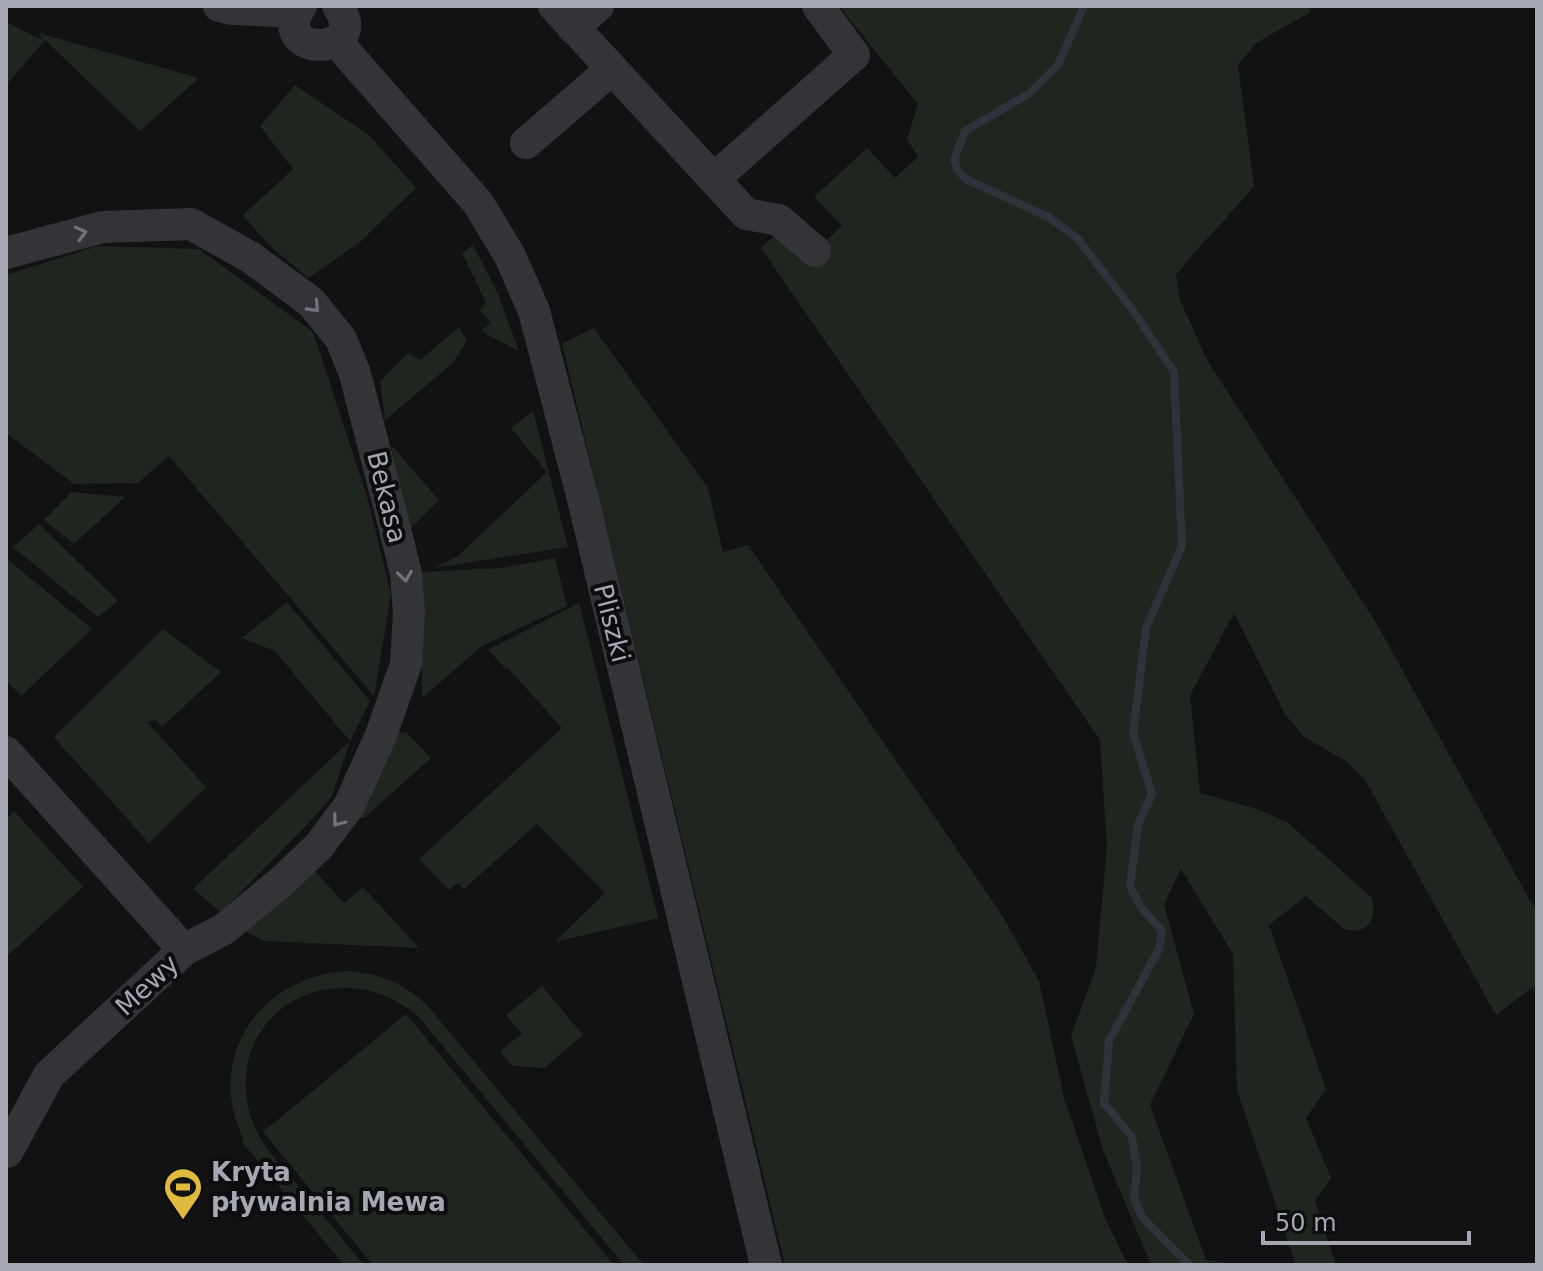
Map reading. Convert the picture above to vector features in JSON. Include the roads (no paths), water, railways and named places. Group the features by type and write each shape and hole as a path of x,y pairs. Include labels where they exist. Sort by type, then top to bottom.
{"street":[{"path":"219,6 232,9 299,9 296,28 305,42 321,47 336,41 344,29 338,6"},
{"path":"598,6 564,17 746,214 779,220 815,251"},
{"path":"714,179 854,55 818,6"},
{"name":"Pliszki","path":"336,41 478,203 510,256 534,311 583,499 766,1265"},
{"path":"526,143 612,69"},
{"name":"Bekasa","path":"6,253 103,227 191,224 250,257 311,302 341,339 355,374 395,529 406,574 409,613 406,664 381,735 349,806 319,846 281,882 224,929 184,950"},
{"name":"Mewy","path":"6,752 184,950 49,1075 7,1152"}],"waterway":[{"path":"1084,6 1058,65 1030,93 965,131 954,160 958,171 966,179 1050,218 1078,239 1134,312 1174,372 1182,546 1146,628 1133,733 1152,794 1138,825 1130,886 1140,906 1162,931 1159,949 1109,1041 1104,1103 1132,1137 1137,1167 1134,1199 1143,1218 1189,1265"}],"place":[{"name":"Kryta pływalnia Mewa","path":"183,1221"}]}
